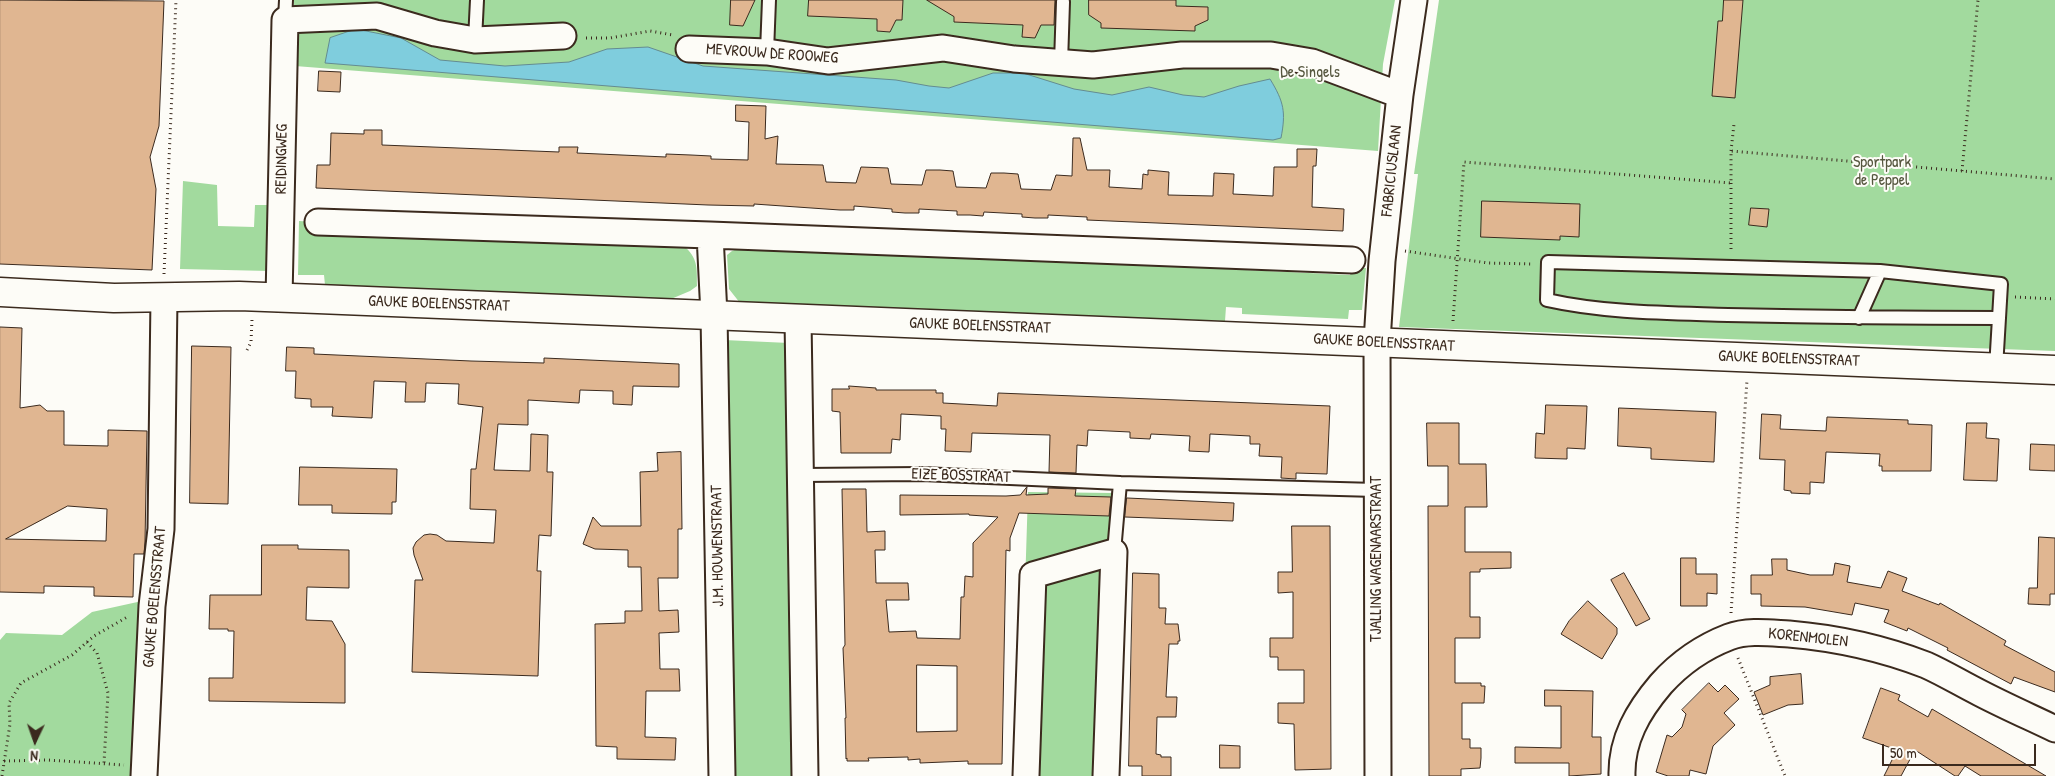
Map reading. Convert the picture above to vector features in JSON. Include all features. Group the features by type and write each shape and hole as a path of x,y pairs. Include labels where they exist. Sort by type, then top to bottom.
{"main road":[{"name":"GAUKE BOELENSSTRAAT","path":"0,292 114,298 164,288 279,298 2055,370"}],"street":[{"name":"FABRICIUSLAAN","path":"1377,342 1383,250 1400,95 1414,0"},
{"path":"286,10 377,16 435,33 474,40 563,36"},
{"name":"REIDINGWEG","path":"279,298 286,10"},
{"name":"MEVROUW DE ROOWEG","path":"689,49 768,52 828,61 943,48 1014,59 1093,65 1182,55 1271,55 1312,62 1400,95"},
{"path":"318,222 1352,260"},
{"path":"710,235 714,315"},
{"name":"GAUKE BOELENSSTRAAT","path":"144,772 152,606 161,529 164,288"},
{"name":"J.M. HOUWENSTRAAT","path":"714,315 722,776"},
{"path":"798,318 806,776"},
{"name":"TJALLING WAGENAARSTRAAT","path":"1377,342 1378,776"},
{"path":"1026,776 1033,575 1114,552 1106,776"},
{"name":"KORENMOLEN","path":"1622,776 1626,743 1632,724 1647,700 1668,677 1696,653 1730,637 1766,632 1822,636 1870,648 1926,666 2055,729"}],"lane":[{"path":"474,40 476,0"},
{"path":"768,52 769,0"},
{"path":"1061,63 1063,2"},
{"path":"1996,368 1999,318 2000,296 2001,284 1880,271 1548,262 1546,300 1574,306 1689,313 1859,318 1999,318"},
{"path":"1859,318 1880,271"},
{"name":"EIZE BOSSTRAAT","path":"801,475 922,474 1120,483 1376,490"},
{"path":"1114,552 1120,483"}],"path":[{"path":"164,288 176,0"},
{"path":"1962,171 1978,0"},
{"name":"MEVROUW DE ROOWEG","path":"563,36 570,38 610,38 650,31 677,35 689,49"},
{"path":"1731,267 1730,183 1734,124"},
{"path":"1731,151 2055,179"},
{"path":"1452,346 1464,162 1730,183"},
{"path":"1383,250 1488,263 1548,265"},
{"path":"2000,296 2055,299"},
{"path":"247,350 251,342 252,311"},
{"path":"1749,358 1730,637 1785,776"},
{"path":"2,776 10,724 10,703 21,683 72,655 94,636 121,620 152,606"},
{"path":"87,642 97,653 108,693 104,763"},
{"path":"4,761 48,760 104,763 144,772"}],"green space":[{"name":"De Singels","path":"294,0 1395,0 1383,64 1378,151 295,66"},
{"name":"Sportpark de Peppel","path":"1439,0 2055,0 2055,351 1399,327 1418,174 1414,174"},
{"path":"183,181 217,185 218,226 254,227 255,205 273,205 270,271 180,269"},
{"path":"299,221 683,245 692,254 696,263 697,286 671,299 325,285 324,275 298,275"},
{"path":"745,246 1350,275 1352,268 1366,268 1362,310 1349,310 1348,319 1242,314 1242,308 1226,307 1225,321 740,303 729,289 727,255"},
{"path":"724,340 789,343 797,776 731,776"},
{"path":"1028,492 1114,493 1103,776 1019,776"},
{"path":"142,601 135,776 0,776 0,640 6,633 62,635 92,612"}],"water":[{"path":"356,29 401,38 440,60 505,66 569,62 607,49 648,47 703,66 896,80 949,88 993,73 1023,73 1074,89 1112,95 1149,87 1183,95 1204,97 1270,79 1283,107 1283,121 1281,138 1273,140 325,63 330,38"}],"building":[{"path":"0,0 164,1 159,126 150,157 156,189 152,270 0,264"},
{"path":"731,0 755,0 743,26 730,25"},
{"path":"809,0 903,0 902,20 896,20 890,32 877,31 877,19 808,16"},
{"path":"927,0 1055,0 1054,25 1041,25 1035,38 1022,37 1023,25 954,22 954,17"},
{"path":"1089,0 1176,0 1176,6 1208,7 1208,20 1195,26 1195,31 1101,28 1101,23 1089,15"},
{"path":"1724,0 1743,0 1735,98 1712,96 1718,21 1722,21"},
{"path":"319,71 341,72 340,92 318,91"},
{"path":"736,105 766,106 765,139 778,136 776,164 823,165 826,182 856,183 861,167 888,168 891,184 922,185 926,170 940,170 953,171 956,187 986,188 991,173 1004,173 1018,174 1021,189 1051,190 1056,175 1072,176 1073,138 1080,138 1087,170 1110,170 1109,187 1142,189 1143,174 1148,175 1148,170 1169,172 1168,195 1213,196 1214,173 1234,174 1233,194 1273,196 1274,167 1297,167 1297,149 1317,149 1316,166 1313,166 1312,207 1344,209 1343,231 1087,220 1087,217 1048,215 1048,218 1035,218 1022,217 1022,214 984,212 983,216 957,215 957,211 919,209 919,213 905,213 892,212 892,209 854,206 854,210 840,210 754,204 754,206 708,205 316,188 317,165 330,165 331,133 364,134 364,130 382,130 382,145 559,152 559,147 578,147 577,153 666,157 666,154 691,155 711,156 711,159 748,160 749,122 736,121"},
{"path":"1482,201 1580,204 1579,237 1560,236 1560,240 1481,237"},
{"path":"1751,208 1769,209 1767,227 1749,225"},
{"path":"0,327 22,328 20,408 40,405 47,411 64,411 64,445 108,446 108,430 147,431 144,554 134,554 133,597 94,596 94,587 44,586 44,593 0,592","holes":["68,506 107,509 106,541 6,539"]},
{"path":"192,346 231,347 228,504 190,503"},
{"path":"287,347 314,348 314,354 471,361 544,363 544,358 679,364 679,387 633,386 632,405 613,404 613,391 580,390 579,403 528,400 528,425 498,424 494,470 530,471 531,434 548,435 547,472 553,472 551,536 539,535 537,571 541,571 538,676 412,672 415,580 423,580 414,555 413,548 416,542 424,535 430,534 437,535 446,541 494,543 496,510 470,509 471,469 476,469 483,407 458,404 459,384 426,383 425,402 405,402 406,382 374,381 372,418 332,416 333,407 311,407 311,399 295,398 296,371 286,371"},
{"path":"849,386 876,388 876,390 936,390 936,393 943,393 943,403 997,406 998,393 1330,406 1327,474 1296,473 1296,479 1281,478 1282,457 1259,456 1260,444 1250,444 1250,436 1210,434 1209,452 1189,451 1190,436 1151,434 1150,439 1130,438 1130,432 1088,430 1087,446 1077,445 1076,473 1049,472 1050,435 972,433 971,452 945,451 946,429 941,429 941,416 901,414 900,440 892,439 891,453 841,453 840,412 832,411 832,389 849,389"},
{"path":"1546,405 1587,406 1585,449 1567,448 1567,459 1535,458 1536,433 1544,434"},
{"path":"1619,408 1716,412 1714,462 1651,459 1651,448 1618,446"},
{"path":"1762,414 1781,415 1780,429 1826,431 1827,417 1908,420 1908,424 1932,425 1931,471 1882,471 1882,466 1879,466 1880,454 1826,452 1824,483 1810,482 1810,494 1791,493 1791,491 1784,490 1785,460 1760,459"},
{"path":"1427,423 1459,423 1459,464 1486,464 1487,507 1465,507 1465,552 1511,552 1511,568 1480,569 1480,572 1470,572 1470,617 1480,617 1480,638 1455,638 1455,683 1481,683 1481,686 1485,686 1484,703 1462,703 1462,739 1470,739 1470,748 1481,748 1481,758 1480,768 1461,769 1461,776 1429,776 1428,506 1448,506 1448,466 1428,466"},
{"path":"1967,423 1987,423 1986,438 1999,439 1997,481 1964,480"},
{"path":"2031,444 2055,445 2055,471 2030,470"},
{"path":"681,452 682,529 678,529 678,578 658,578 659,611 678,610 679,632 659,633 660,669 679,669 680,691 646,691 645,737 676,738 675,760 617,759 617,747 596,746 595,624 625,623 625,611 642,611 641,567 628,567 628,550 595,549 583,544 593,517 601,526 641,526 640,472 658,471 657,453"},
{"path":"300,467 397,469 396,502 392,502 392,514 332,513 332,505 299,505"},
{"path":"1027,487 1026,495 1048,494 1048,488 1076,489 1075,496 1111,497 1109,516 1019,513 1010,538 1010,551 1006,550 1002,764 968,764 968,761 920,763 920,759 908,760 908,757 868,758 869,761 847,761 843,648 845,645 842,489 866,489 867,532 885,531 885,550 875,550 876,583 908,583 909,600 886,600 889,632 916,631 917,638 960,639 961,597 964,597 965,576 973,577 973,543 998,517 969,514 900,515 900,495 1020,495","holes":["917,665 957,666 957,731 917,732"]},
{"path":"1127,498 1234,503 1233,521 1125,517"},
{"path":"1292,526 1330,526 1331,769 1295,770 1294,724 1278,723 1278,703 1304,703 1304,670 1278,670 1278,657 1270,657 1270,638 1293,638 1293,592 1278,593 1278,572 1292,572"},
{"path":"2039,537 2055,538 2055,594 2050,594 2050,605 2028,604 2029,588 2037,588"},
{"path":"262,545 298,545 298,549 349,550 349,588 307,587 306,620 332,621 345,644 345,703 209,701 209,678 233,678 234,631 228,631 228,629 209,629 210,595 261,595"},
{"path":"1681,558 1696,558 1696,574 1717,574 1717,594 1707,593 1707,606 1681,606"},
{"path":"1772,559 1787,559 1787,570 1810,575 1833,575 1835,563 1850,566 1847,582 1881,588 1888,571 1907,578 1902,591 1939,605 1940,603 2006,641 2004,645 2055,672 2055,692 2014,677 2011,684 1947,650 1948,648 1908,628 1907,631 1884,622 1889,610 1855,603 1852,615 1805,607 1761,606 1761,594 1751,594 1751,575 1772,575"},
{"path":"1133,573 1159,574 1159,608 1166,608 1165,624 1178,624 1180,641 1178,641 1178,644 1169,644 1166,697 1177,697 1176,717 1157,717 1156,754 1161,755 1161,757 1171,757 1171,776 1142,776 1142,766 1129,766"},
{"path":"1624,573 1650,619 1636,626 1611,580"},
{"path":"1588,601 1617,628 1617,634 1602,659 1561,634 1569,621"},
{"path":"1801,674 1803,704 1788,705 1763,715 1754,692 1770,685 1770,677"},
{"path":"1709,683 1718,692 1725,685 1739,699 1724,713 1735,725 1713,746 1706,774 1690,770 1689,776 1668,776 1656,772 1667,735 1672,737 1682,727 1686,714 1682,710"},
{"path":"1881,688 1900,695 1898,700 1928,717 1932,709 2046,776 1981,776 1965,766 1958,776 1955,776 1915,750 1901,776 1884,776 1897,750 1863,738"},
{"path":"1545,690 1593,691 1592,737 1601,737 1601,774 1569,776 1569,763 1515,763 1515,747 1561,748 1561,706 1545,706"},
{"path":"1220,745 1240,746 1240,768 1220,768"}]}
